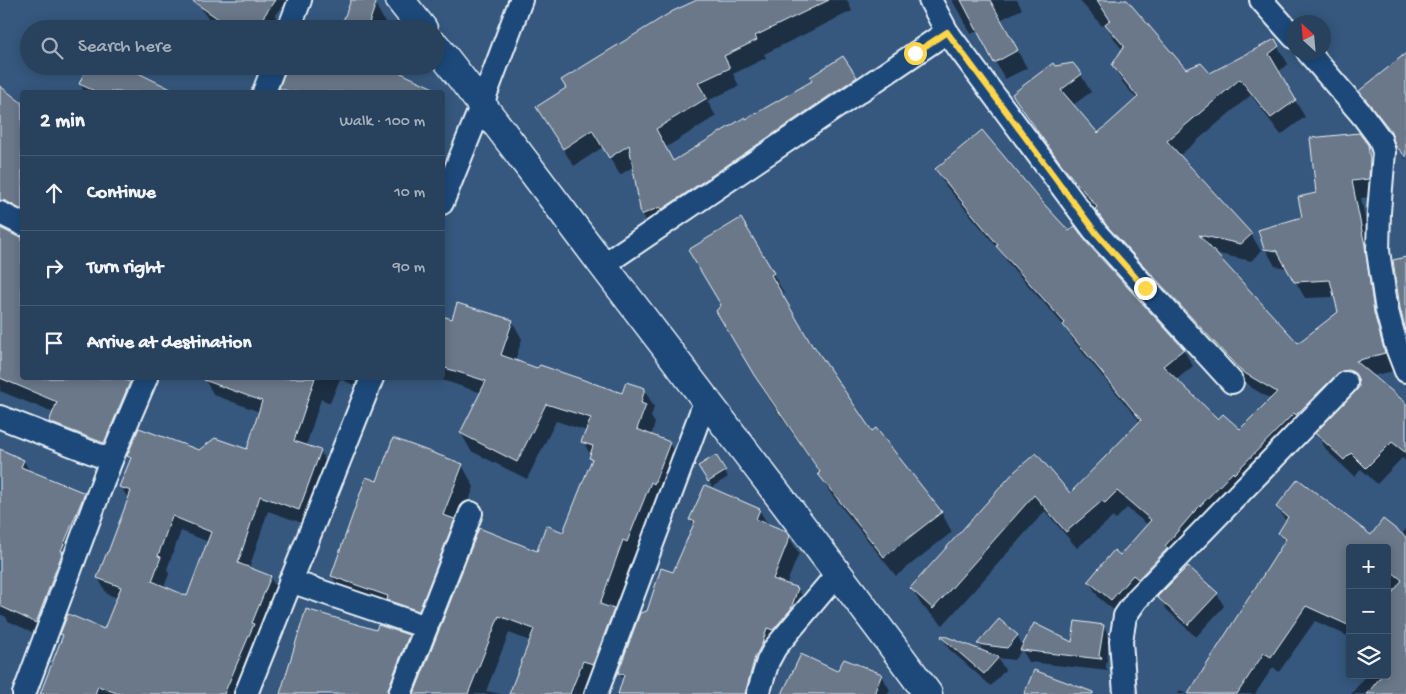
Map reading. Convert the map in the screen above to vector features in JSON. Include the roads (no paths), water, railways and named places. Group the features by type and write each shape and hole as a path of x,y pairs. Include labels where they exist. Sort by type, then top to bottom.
{"main road":[{"path":"400,0 416,20"},
{"path":"445,57 928,694"}],"street":[{"path":"292,20 300,0"},
{"path":"445,195 521,0"},
{"path":"930,0 947,32 1097,234 1232,382"},
{"path":"1261,0 1286,28"},
{"path":"603,264 947,32"},
{"path":"1315,60 1363,116 1380,139 1384,152 1378,251 1387,311 1396,345 1406,372"},
{"path":"265,90 271,75"},
{"path":"0,213 20,223"},
{"path":"24,694 111,460 145,380"},
{"path":"246,694 371,380"},
{"path":"1125,694 1120,641 1125,616 1137,599 1346,383"},
{"path":"596,694 706,399"},
{"path":"0,417 111,460"},
{"path":"400,694 471,513"},
{"path":"758,694 768,661 776,648 838,573"},
{"path":"290,581 426,627"}]}
